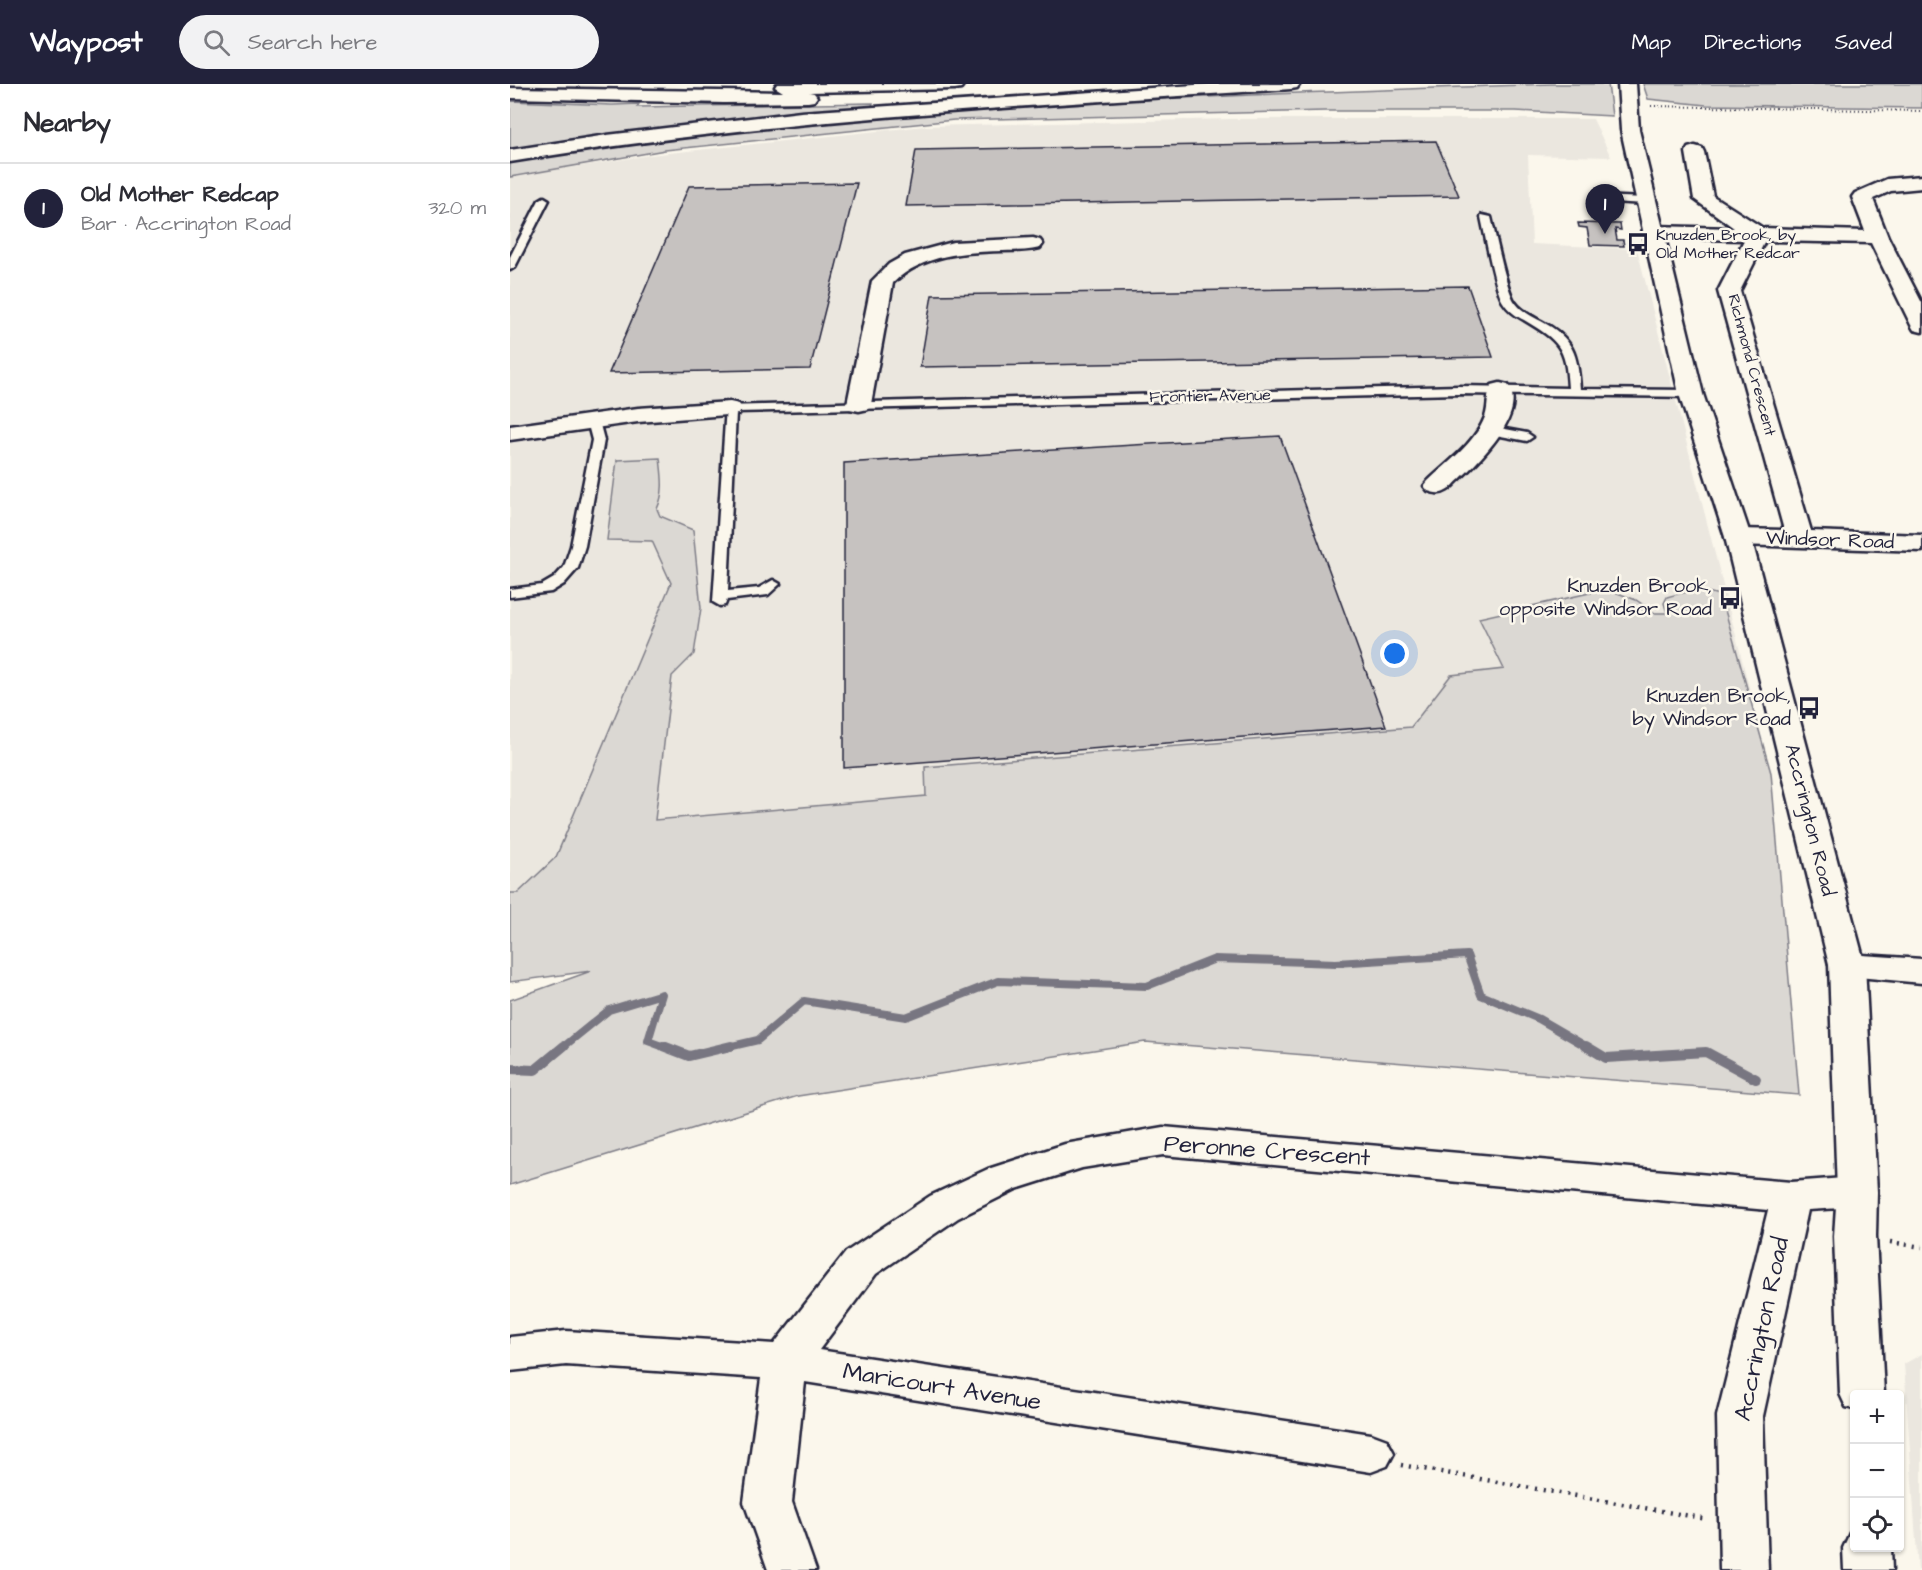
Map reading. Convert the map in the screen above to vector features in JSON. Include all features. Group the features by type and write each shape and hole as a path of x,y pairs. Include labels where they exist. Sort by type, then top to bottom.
{"main road":[{"path":"510,85 518,84"},
{"path":"563,84 598,91 724,98 856,97 1283,84"},
{"path":"510,93 955,84"},
{"path":"510,156 788,118 1291,84"},
{"name":"Accrington Road","path":"1627,84 1630,130 1691,394 1738,537 1847,965 1857,1192 1855,1236 1862,1390"},
{"path":"1695,152 1704,199 1758,234"},
{"path":"1922,182 1887,185 1863,197 1878,237 1922,326"},
{"path":"1652,232 1878,237"},
{"name":"Richmond Crescent","path":"1758,234 1729,291 1800,539"},
{"path":"859,404 883,281 888,274 909,261 932,254 968,247 1033,244"},
{"path":"1437,486 1481,442 1489,430 1499,412 1500,390"},
{"path":"510,433 638,415 730,409"},
{"name":"Windsor Road","path":"1738,537 1922,543"},
{"path":"1847,965 1922,971"},
{"name":"Peronne Crescent","path":"785,1362 861,1263 944,1207 1002,1179 1079,1154 1163,1140 1791,1197 1857,1192"},
{"name":"Accrington Road","path":"1744,1570 1740,1416 1791,1197"},
{"name":"Maricourt Avenue","path":"510,1354 567,1348 785,1362 1371,1453"},
{"path":"785,1362 768,1502 792,1570"},
{"path":"1868,1552 1868,1570"}],"lane":[{"path":"1599,199 1645,201"},
{"path":"510,267 544,200"},
{"path":"1486,216 1507,300 1513,309 1558,335 1564,343 1569,351 1574,392"},
{"name":"Frontier Avenue","path":"730,409 859,404 1500,390 1691,394"},
{"path":"730,409 720,599 763,592 773,584"},
{"path":"510,592 546,589 559,581 571,568 578,546 598,440 593,421"},
{"path":"1489,430 1527,437"}],"path":[{"path":"1629,105 1922,111"},
{"path":"1371,1453 1379,1461 1743,1525"}],"shaded area":[{"path":"1551,84 1608,84 1612,116 1516,111 1325,111 954,120 665,150 510,177 510,161 682,134 812,121 1129,100"},
{"path":"1643,84 1922,84 1922,108 1706,105 1648,99"},
{"path":"510,101 639,104 637,107 873,103 872,106 718,121 510,151"},
{"path":"1231,119 1593,119 1611,157 1528,155 1532,244 1637,249 1771,773 1485,714 595,970 510,982 510,177 650,155 925,126"},
{"path":"660,458 662,490 657,509 660,516 693,530 701,608 694,654 672,676 655,820 926,796 925,767 1411,727 1451,675 1504,669 1479,618 1607,589 1636,600 1655,613 1667,613 1664,603 1667,597 1674,595 1701,592 1721,596 1771,773 1799,1095 1145,1042 798,1096 510,1185 510,1000 591,971 510,982 510,893 518,893 556,857 671,583 652,541 607,540 617,460"},
{"path":"1922,1354 1922,1570 1918,1570 1904,1364"}],"building":[{"path":"1436,141 1459,196 906,206 916,150"},
{"path":"857,183 810,369 609,373 689,186"},
{"path":"1578,223 1620,224 1621,230 1615,229 1617,240 1623,240 1624,246 1590,245 1587,228 1579,227"},
{"path":"1468,286 1493,357 920,367 932,295"},
{"path":"1280,436 1386,726 844,768 844,463"}],"waterway":[{"path":"724,1048 758,1040 804,1001 906,1017 998,981 1147,986 1215,959 1336,963 1467,955 1481,995 1539,1019 1589,1048"},
{"path":"562,1048 609,1010 662,994 648,1041 667,1048"},
{"path":"510,1069 535,1070 564,1046"},
{"path":"663,1046 689,1056 731,1046"},
{"path":"1586,1046 1606,1058 1706,1052 1756,1079"}],"place":[{"name":"Old Mother Redcap","path":"1605,234"},
{"name":"Knuzden Brook, by Old Mother Redcar","path":"1638,244"},
{"name":"Knuzden Brook, opposite Windsor Road","path":"1730,598"},
{"name":"Knuzden Brook, by Windsor Road","path":"1809,708"}]}
